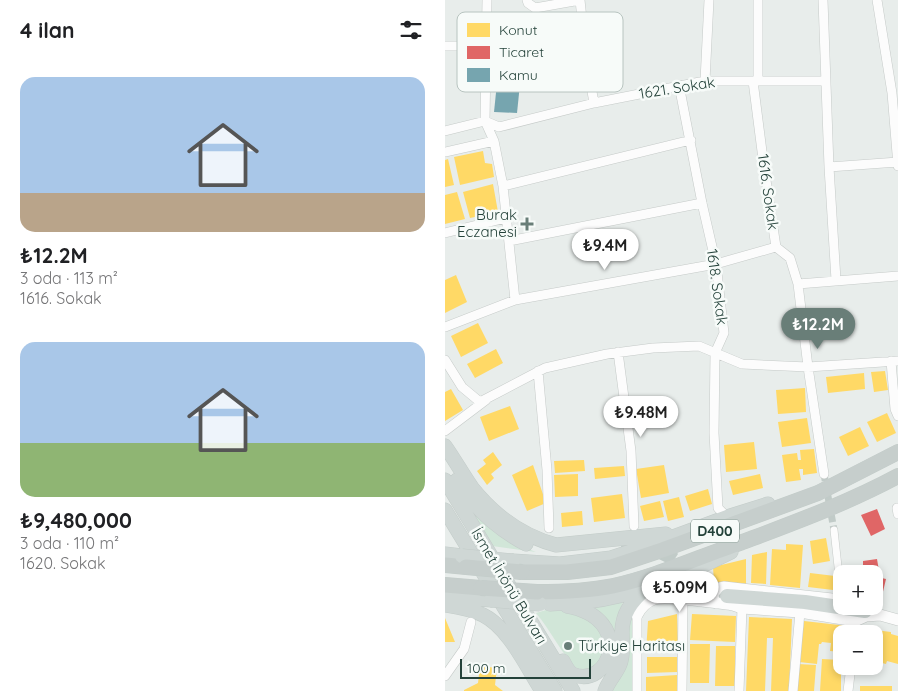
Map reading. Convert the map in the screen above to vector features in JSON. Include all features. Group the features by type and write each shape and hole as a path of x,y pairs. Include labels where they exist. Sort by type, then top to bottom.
{"highway":[{"name":"D400","path":"445,565 462,558 567,572 611,567 663,550 817,493 898,452"},
{"name":"D400","path":"445,585 481,588 542,600 569,592 614,586 666,570 777,529 840,504 898,476"}],"main road":[{"path":"445,446 472,487 488,506 507,522 539,540 555,545 613,538 680,534"},
{"path":"445,461 466,495 506,533 532,547 558,555"},
{"name":"İsmet İnönü Bulvarı","path":"445,480 573,691"},
{"path":"518,566 560,564 611,558 727,517 817,493"},
{"name":"İsmet İnönü Bulvarı","path":"445,510 451,523 555,691"},
{"path":"605,691 620,663 623,649 623,625 627,611 640,594 654,586 692,571 777,529"},
{"path":"445,554 462,558 499,553 583,554 621,546"},
{"path":"445,596 491,600 586,602 654,586"},
{"path":"535,628 544,636 571,673 582,678 589,678 601,671 607,664 611,654 611,644 597,620 576,608 542,600"},
{"path":"722,600 805,602 833,607"},
{"path":"445,605 468,609 483,615 495,623 507,635 541,691"}],"street":[{"path":"527,0 527,3 535,8 580,0"},
{"path":"705,80 709,0"},
{"name":"1616. Sokak","path":"758,0 756,81 763,167 776,247 791,258 798,284 824,474"},
{"path":"823,0 835,280"},
{"path":"877,0 892,93 898,166"},
{"name":"1621. Sokak","path":"445,131 485,121 499,127 594,103 705,80 826,81"},
{"name":"1618. Sokak","path":"679,85 716,264 724,333 715,353 714,433 718,508 727,517"},
{"path":"486,92 485,121 494,141 503,186 515,300"},
{"path":"592,92 594,103"},
{"path":"503,186 691,140"},
{"path":"445,152 494,141"},
{"path":"829,168 898,162"},
{"path":"509,241 702,203"},
{"path":"445,233 506,218"},
{"path":"445,327 515,300 716,264 776,247"},
{"path":"798,284 898,276"},
{"path":"445,360 462,387 480,402 545,368 618,352 653,348 699,346 742,364 808,367 895,361 895,409 898,416"},
{"path":"618,352 631,451 634,526"},
{"path":"538,371 547,470 549,528"},
{"path":"445,431 490,397"},
{"path":"834,530 838,565"},
{"path":"833,599 723,587 717,588 713,598 742,608 800,612 833,611"},
{"path":"637,691 637,615 645,604 654,599 665,598 722,600"},
{"path":"682,691 683,600"},
{"path":"739,691 742,608"},
{"path":"793,691 800,612"},
{"path":"881,615 898,620"},
{"path":"445,676 463,649 471,622"},
{"path":"848,691 850,675"}],"green space":[{"path":"469,505 523,547 536,552 492,546"},
{"path":"666,588 666,592 633,614 632,691 610,691 624,629 640,597"},
{"path":"623,602 616,619 615,633 604,615 593,607"},
{"path":"546,610 572,611 586,615 605,637 602,665 579,671 536,613"}],"building: Konut":[{"path":"483,151 485,163 492,164 494,177 460,185 454,157"},
{"path":"448,159 454,185 445,187 445,160"},
{"path":"493,184 498,212 470,218 463,192"},
{"path":"457,192 465,219 445,224 445,195"},
{"path":"456,275 467,302 445,313 445,280"},
{"path":"478,323 488,343 461,357 451,336"},
{"path":"496,349 503,363 475,378 467,364"},
{"path":"885,371 888,390 874,392 871,372"},
{"path":"864,373 865,389 828,393 826,377"},
{"path":"805,388 806,412 778,414 776,390"},
{"path":"451,389 463,410 445,421 445,392"},
{"path":"510,406 519,429 489,441 480,417"},
{"path":"887,413 896,433 877,442 867,422"},
{"path":"807,418 811,443 782,447 778,422"},
{"path":"860,427 869,446 848,456 839,437"},
{"path":"754,442 757,469 726,472 724,445"},
{"path":"814,449 817,473 803,475 803,469 799,469 801,480 786,482 782,455 797,453 798,460 801,460 800,450"},
{"path":"493,452 502,465 491,474 494,478 487,485 477,471 486,464 483,460"},
{"path":"584,460 585,471 555,473 554,461"},
{"path":"533,465 546,503 527,511 512,475"},
{"path":"664,465 669,493 641,498 636,469"},
{"path":"624,466 625,476 595,479 594,468"},
{"path":"578,474 578,496 555,497 554,475"},
{"path":"760,474 763,488 733,495 729,481"},
{"path":"708,489 712,504 690,511 685,496"},
{"path":"622,494 625,518 594,522 591,498"},
{"path":"679,497 684,517 668,521 663,501"},
{"path":"660,501 664,517 644,521 640,506"},
{"path":"582,511 583,525 562,527 561,513"},
{"path":"826,538 830,561 813,564 810,541"},
{"path":"786,544 803,545 800,588 770,585 772,549 786,550"},
{"path":"767,552 766,584 751,583 752,555"},
{"path":"746,559 746,584 714,582 713,567"},
{"path":"810,573 833,576 833,590 808,587"},
{"path":"677,614 678,650 646,652 648,621"},
{"path":"692,614 736,616 735,642 690,640"},
{"path":"749,617 792,619 789,691 771,691 773,638 767,638 765,691 746,691"},
{"path":"445,618 455,642 445,642"},
{"path":"804,621 839,625 833,625 833,651 830,651 831,643 822,642 819,644 817,664 799,662"},
{"path":"883,631 891,632 891,634 898,636 898,664 887,661 886,664 883,663"},
{"path":"690,644 710,644 709,683 690,683"},
{"path":"716,646 735,646 735,686 715,686"},
{"path":"647,657 677,657 677,672 647,673"},
{"path":"822,659 833,660 833,675 841,675 841,691 820,691"},
{"path":"798,664 816,665 814,691 796,691"},
{"path":"480,666 497,668 495,685 503,691 464,691 478,683"},
{"path":"677,675 677,691 646,691 646,677"},
{"path":"860,686 892,686 892,691 860,691"}],"building: Ticaret":[{"path":"877,509 885,529 871,536 861,515"},
{"path":"877,559 878,565 863,565 863,561"},
{"path":"883,578 886,579 883,592"}],"building: Kamu":[{"path":"496,92 519,92 517,113 494,112"}],"tunnel":[{"path":"824,474 834,530"},
{"path":"621,546 637,546 666,555 679,563 706,586 726,596"}],"place":[{"name":"Burak Eczanesi","path":"527,224"},
{"name":"Türkiye Haritası","path":"568,646"}]}
